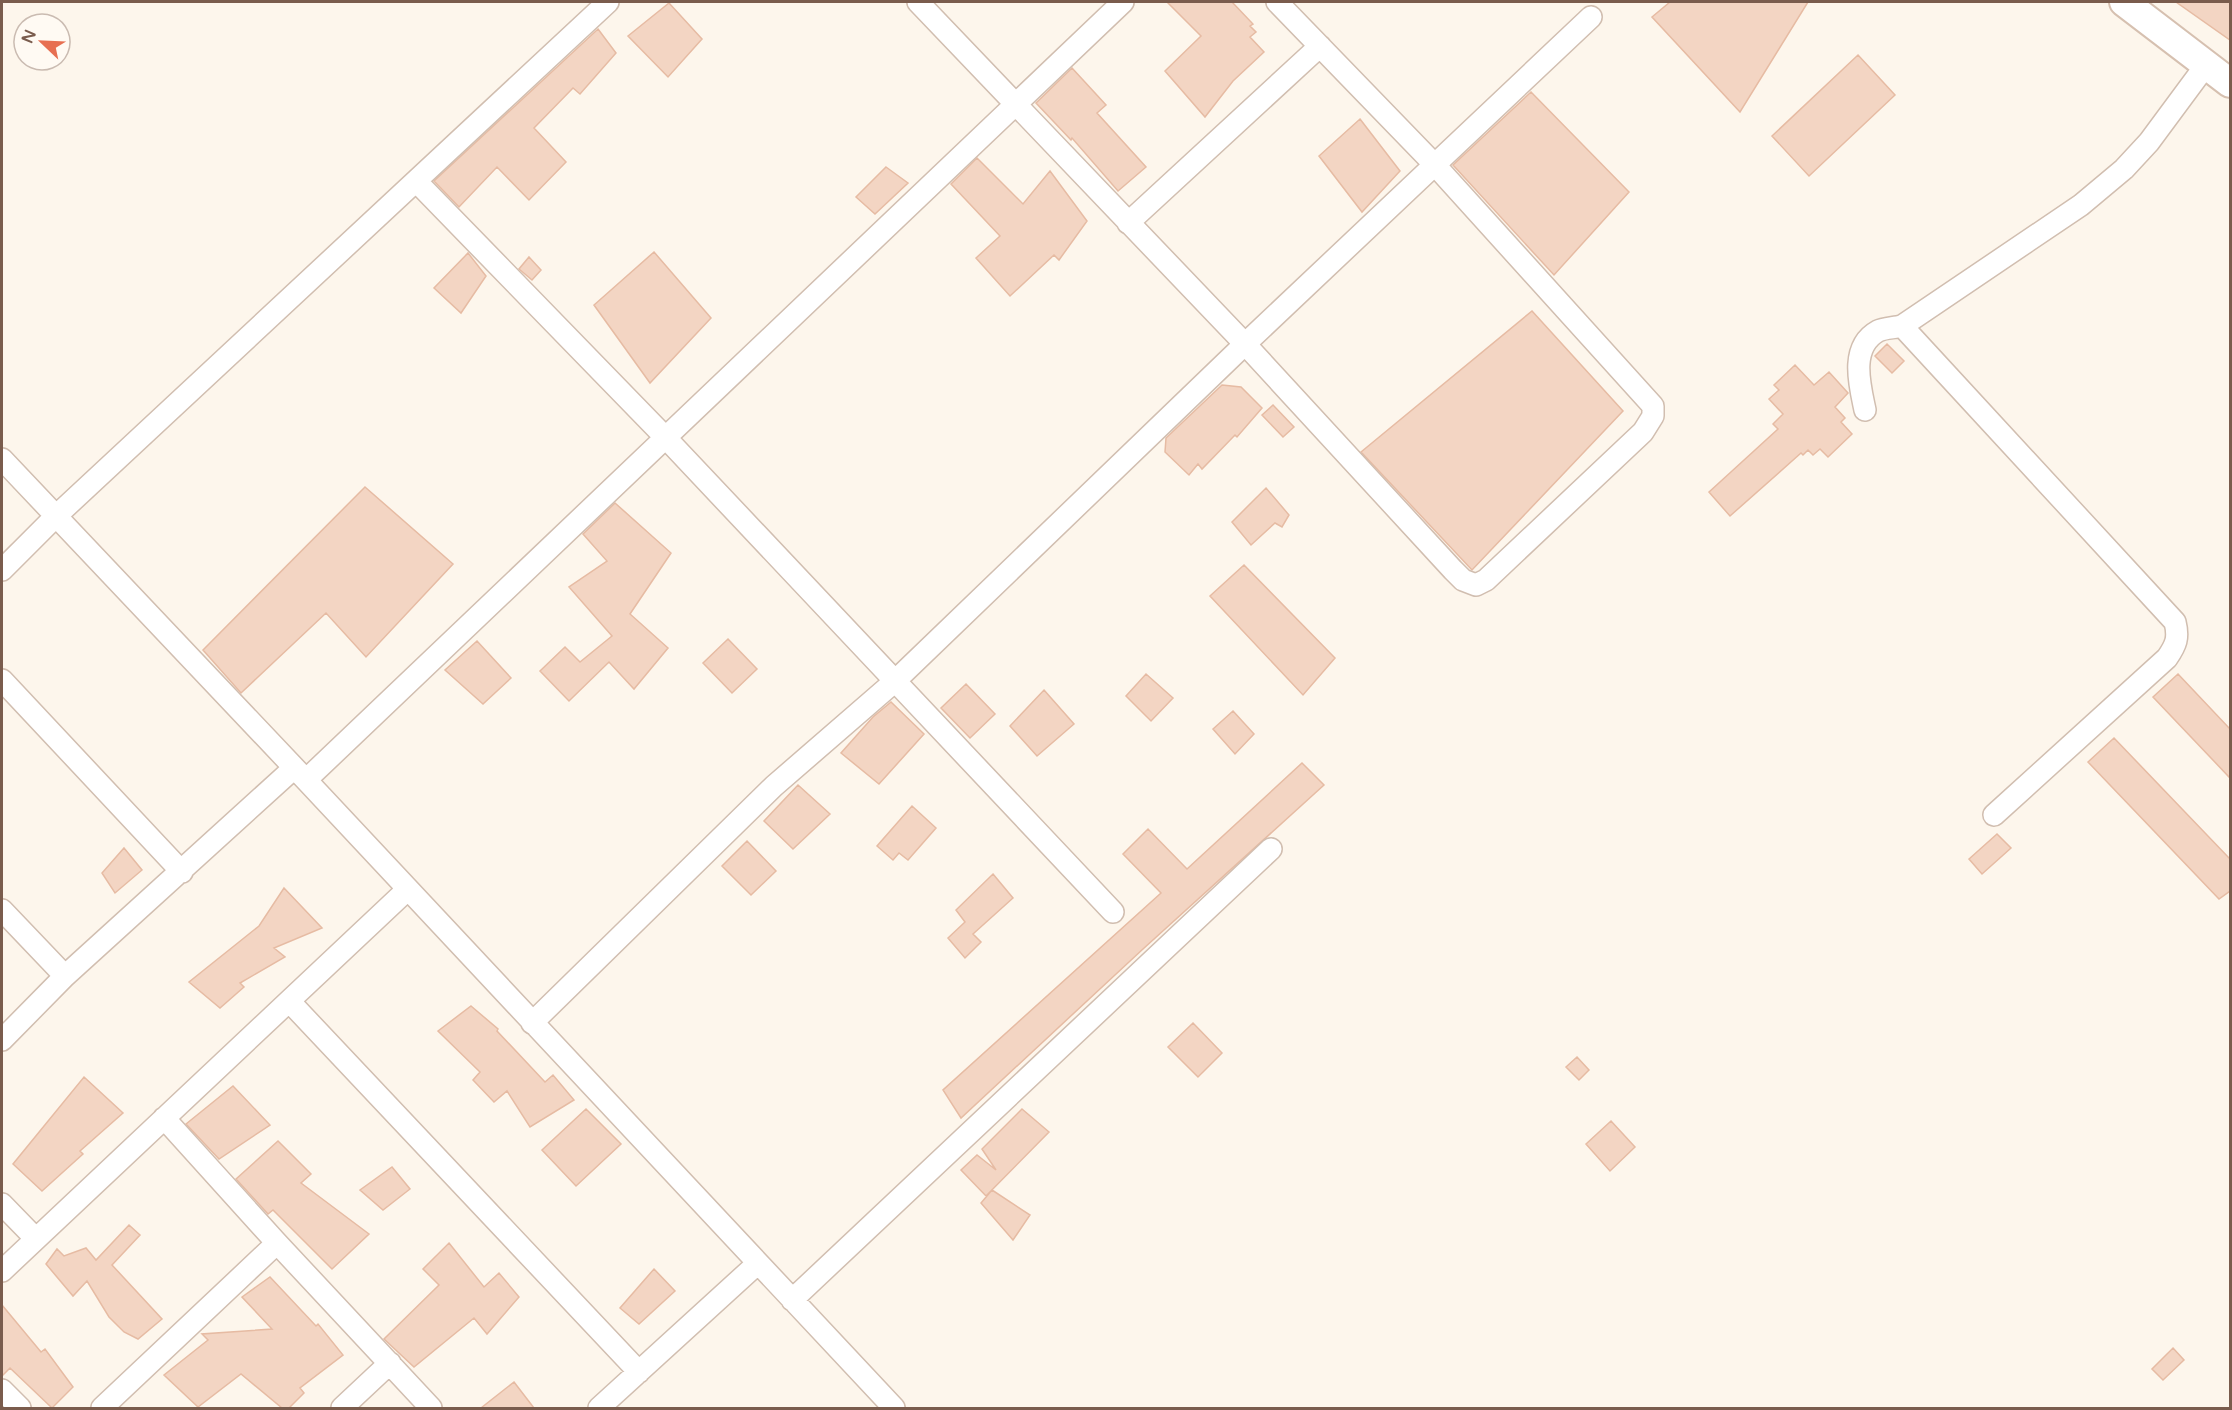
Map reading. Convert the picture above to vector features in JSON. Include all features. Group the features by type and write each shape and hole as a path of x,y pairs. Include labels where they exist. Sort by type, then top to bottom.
{"street":[{"path":"2,570 55,517 608,2"},
{"path":"918,2 1245,344 1453,570 1464,580 1476,585 1486,580 1643,432 1653,416 1653,406 1435,165 1277,2"},
{"path":"2,1040 65,976 182,872 300,774 665,437 1123,2"},
{"path":"2124,2 2230,83"},
{"path":"532,1023 774,786 894,682 1245,344 1591,17"},
{"path":"1128,223 1320,46"},
{"path":"1864,410 1858,372 1859,359 1864,347 1879,331 1902,326 2081,206 2124,169 2149,142 2180,97 2206,65"},
{"path":"416,181 665,437 1113,912"},
{"path":"1902,326 2175,622 2178,633 2176,644 2167,658 1994,815"},
{"path":"2,459 894,1408"},
{"path":"2,680 182,872"},
{"path":"792,1300 1271,849"},
{"path":"2,1271 408,889"},
{"path":"2,910 65,976"},
{"path":"289,1001 639,1372"},
{"path":"164,1118 431,1408"},
{"path":"2,1204 36,1239"},
{"path":"102,1408 277,1243"},
{"path":"599,1408 757,1264"},
{"path":"342,1408 390,1363"},
{"path":"2,1390 20,1408"}],"building":[{"path":"1167,2 1232,2 1253,24 1250,26 1256,32 1250,37 1264,52 1233,81 1205,117 1165,71 1201,36"},
{"path":"1670,2 1808,2 1740,112 1652,17"},
{"path":"2176,2 2230,2 2230,40"},
{"path":"669,3 702,39 668,77 628,36"},
{"path":"598,29 616,53 580,94 573,88 534,128 566,162 529,200 497,167 459,207 434,181"},
{"path":"1858,55 1895,95 1809,176 1772,136"},
{"path":"1072,68 1106,105 1097,113 1146,167 1118,191 1072,138 1071,140 1036,103"},
{"path":"1531,92 1629,192 1554,275 1453,165"},
{"path":"1360,119 1400,171 1362,212 1319,156"},
{"path":"977,158 1023,204 1050,171 1087,221 1059,260 1054,255 1010,296 976,258 1000,236 951,184"},
{"path":"886,167 908,183 875,214 856,197"},
{"path":"654,252 711,318 650,383 594,305"},
{"path":"468,253 486,276 461,313 434,288"},
{"path":"529,257 541,270 532,280 519,269"},
{"path":"1532,311 1623,411 1472,570 1361,452"},
{"path":"1887,344 1904,361 1892,373 1875,356"},
{"path":"1795,365 1814,385 1829,372 1848,393 1835,407 1845,418 1841,422 1852,434 1828,457 1820,449 1813,455 1808,450 1803,455 1801,453 1730,516 1709,492 1778,429 1773,424 1783,414 1769,399 1779,390 1774,385"},
{"path":"1222,385 1241,387 1262,408 1237,437 1235,435 1202,469 1198,464 1189,475 1165,452 1166,438"},
{"path":"1273,405 1294,427 1283,437 1262,415"},
{"path":"365,487 453,564 366,657 326,613 241,693 203,650"},
{"path":"1266,488 1289,515 1282,527 1275,523 1251,545 1232,522"},
{"path":"615,503 671,553 630,614 668,648 634,689 609,662 569,701 540,671 565,647 580,662 612,636 569,587 607,561 583,534"},
{"path":"1244,565 1335,658 1303,695 1210,596"},
{"path":"728,639 757,669 732,693 703,663"},
{"path":"477,641 511,678 483,704 445,670"},
{"path":"1146,674 1173,698 1151,721 1126,696"},
{"path":"2178,674 2230,729 2230,778 2153,697"},
{"path":"966,684 995,714 970,738 941,708"},
{"path":"1044,690 1074,724 1037,756 1010,726"},
{"path":"891,702 924,734 879,784 841,753 873,717"},
{"path":"1233,711 1254,734 1235,754 1213,729"},
{"path":"2114,738 2230,859 2230,891 2219,899 2088,762"},
{"path":"1302,763 1324,785 961,1118 943,1090 1161,893 1123,854 1148,829 1187,869"},
{"path":"798,785 830,814 793,849 764,821"},
{"path":"912,806 936,828 908,860 899,853 893,860 877,846"},
{"path":"1997,834 2011,848 1982,874 1969,859"},
{"path":"747,841 776,871 751,895 722,866"},
{"path":"124,848 142,870 115,893 102,873"},
{"path":"993,874 1013,898 973,934 981,942 965,958 948,938 965,922 956,910"},
{"path":"284,888 322,928 274,948 285,957 240,983 244,987 220,1008 189,982 259,926"},
{"path":"471,1006 498,1029 497,1031 545,1082 553,1075 574,1100 530,1127 507,1091 494,1102 473,1080 480,1072 438,1031"},
{"path":"1193,1023 1222,1053 1198,1077 1168,1047"},
{"path":"1577,1057 1589,1070 1579,1080 1566,1067"},
{"path":"84,1077 123,1113 80,1151 83,1154 42,1191 13,1164"},
{"path":"233,1086 270,1125 219,1159 186,1124"},
{"path":"586,1109 621,1144 576,1186 542,1150"},
{"path":"1022,1109 1049,1132 986,1196 961,1170 977,1155 996,1170 982,1149"},
{"path":"1611,1121 1635,1147 1610,1171 1586,1144"},
{"path":"278,1141 311,1174 301,1183 369,1234 332,1269 273,1210 268,1214 236,1179"},
{"path":"392,1167 410,1189 383,1210 360,1190"},
{"path":"992,1190 1030,1215 1013,1240 981,1203"},
{"path":"129,1225 140,1235 112,1265 162,1319 138,1339 124,1332 109,1317 87,1281 73,1296 46,1264 57,1249 64,1256 86,1248 96,1260"},
{"path":"449,1243 484,1287 499,1273 519,1297 487,1334 474,1318 414,1367 384,1339 439,1285 423,1269"},
{"path":"654,1269 675,1291 639,1324 620,1308"},
{"path":"270,1277 316,1326 318,1324 343,1355 300,1388 304,1393 289,1408 282,1408 241,1374 198,1407 164,1375 208,1340 202,1334 272,1329 242,1297"},
{"path":"2,1305 41,1352 45,1349 73,1387 52,1408 10,1368 2,1376"},
{"path":"2173,1348 2184,1360 2163,1380 2152,1369"},
{"path":"514,1382 534,1408 481,1408"}]}
